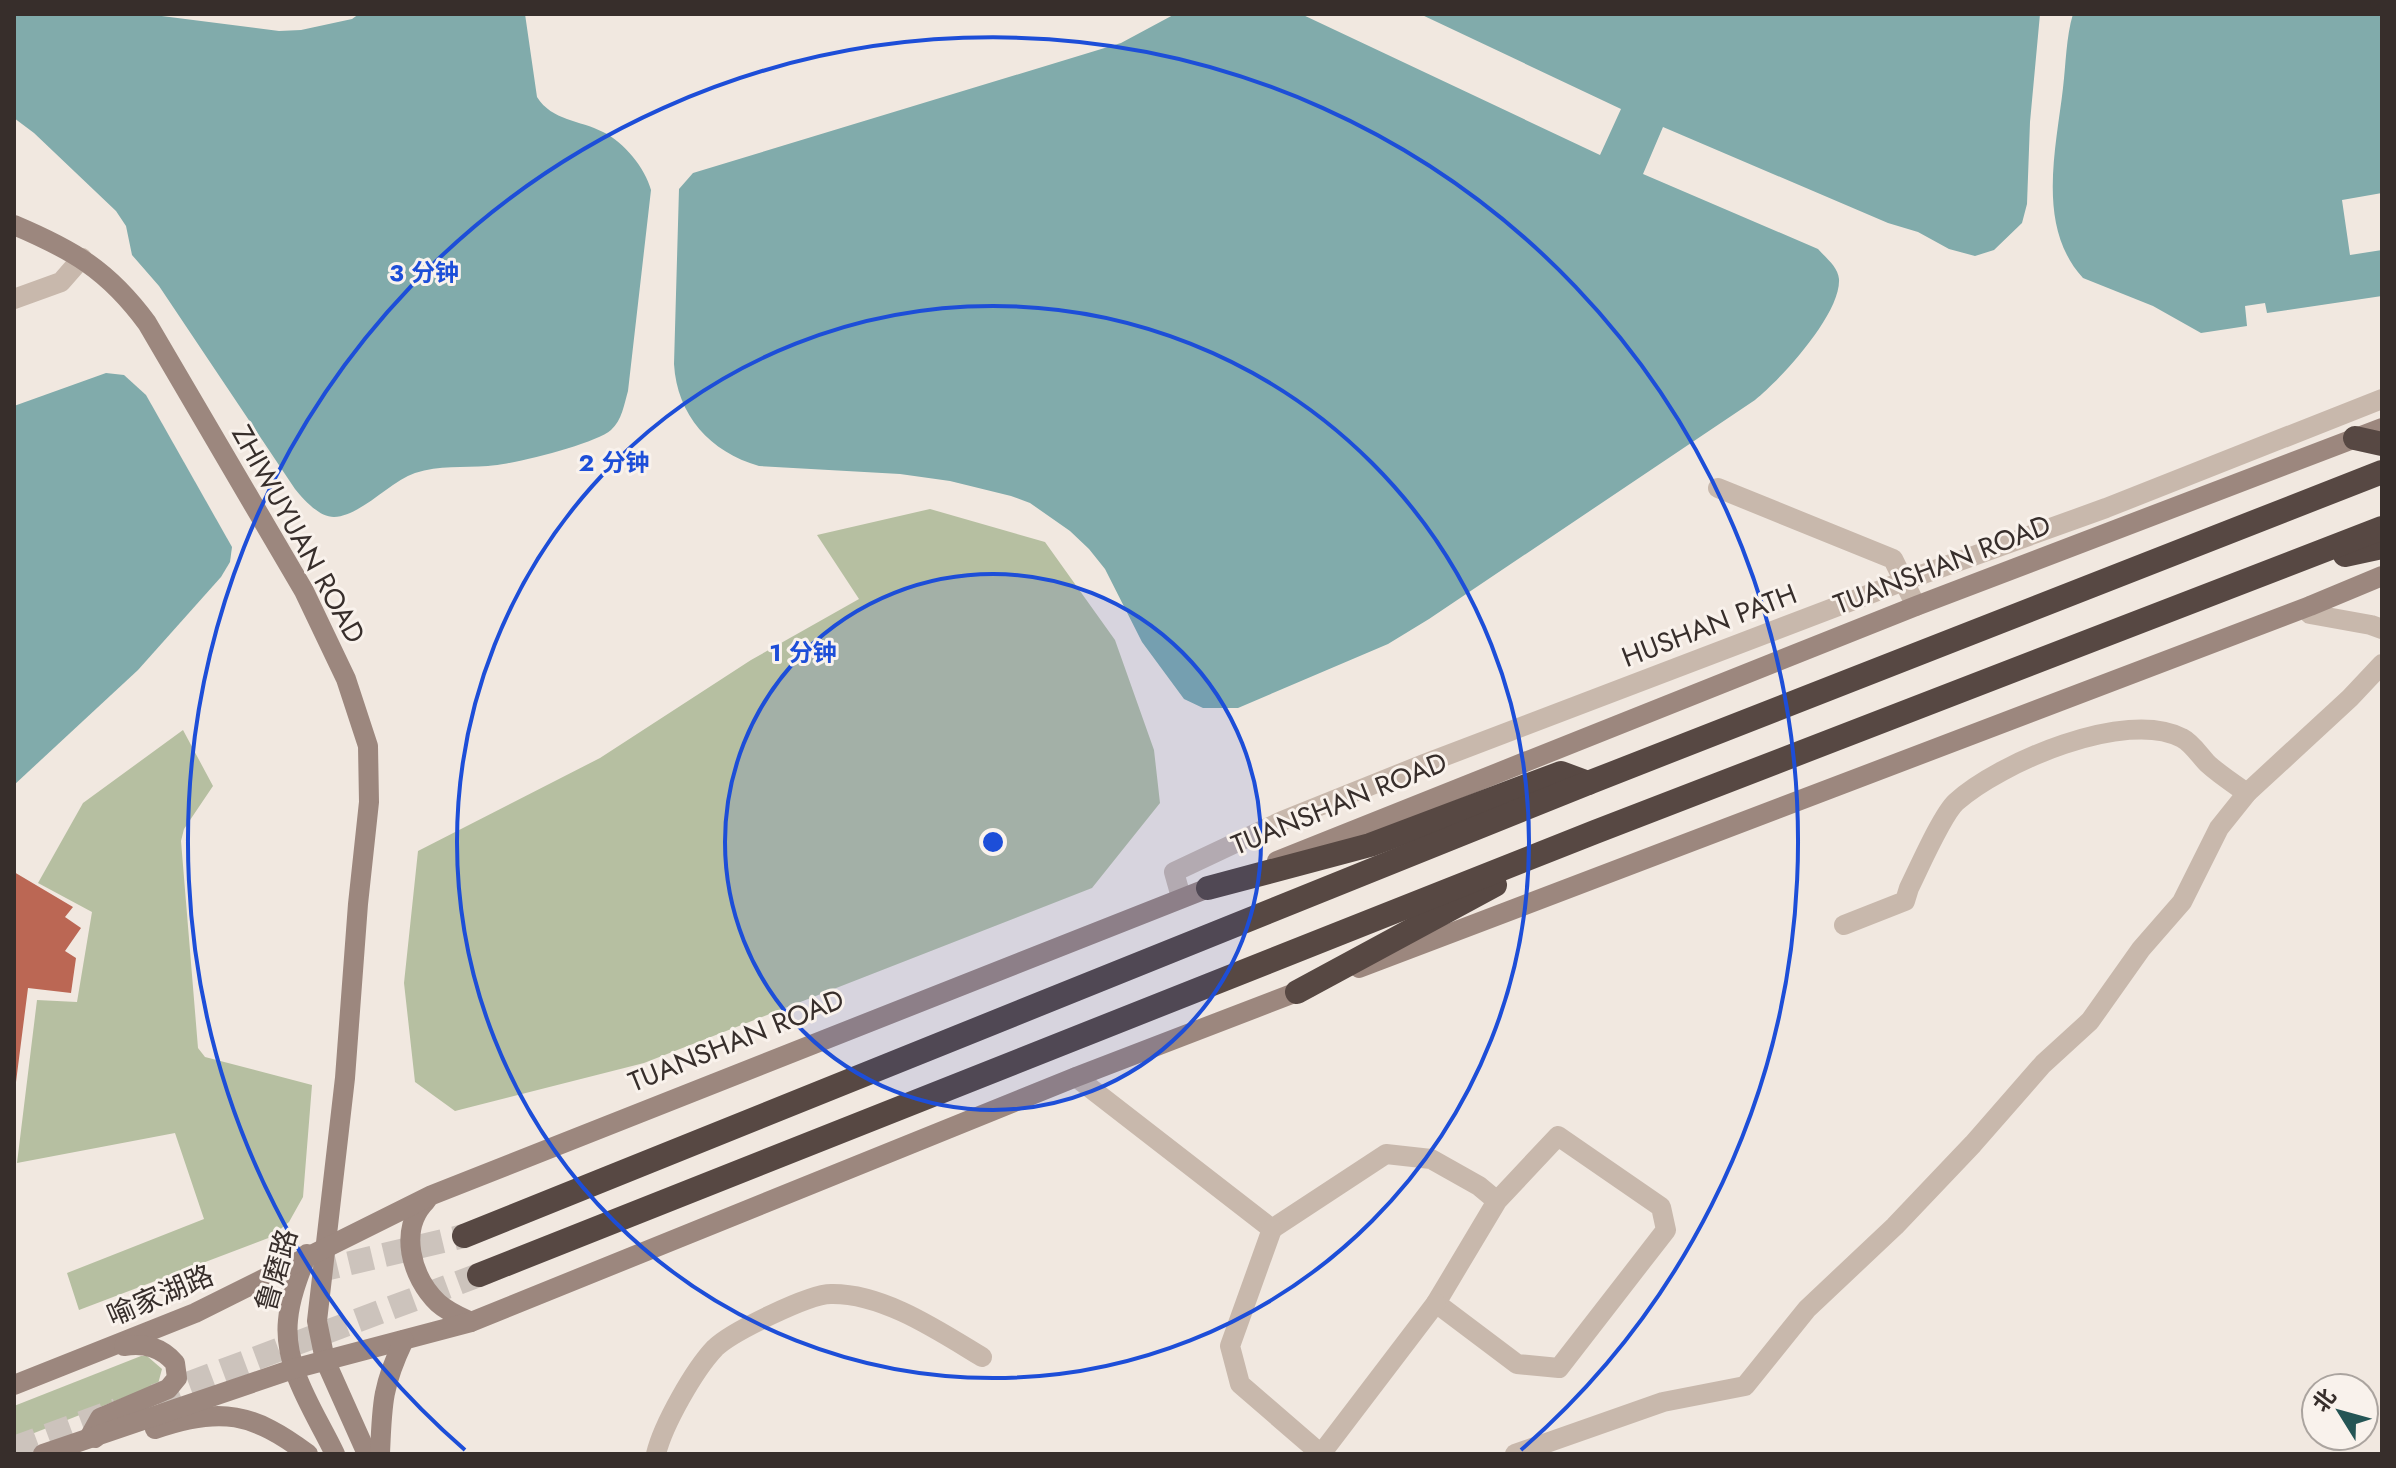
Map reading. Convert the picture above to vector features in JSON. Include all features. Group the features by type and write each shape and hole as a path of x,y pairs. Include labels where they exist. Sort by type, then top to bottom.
{"highway":[{"path":"2355,438 2382,444"},
{"path":"464,1236 1588,783 2379,470"},
{"path":"479,1275 1595,832 2382,528"},
{"path":"2284,568 2382,547"},
{"path":"1208,888 1370,845 1561,773 1588,783"},
{"path":"1297,992 1595,832"}],"main road":[{"name":"ZHIWUYUAN ROAD","path":"14,225 82,258 119,288 147,323 296,578 346,679 368,746 369,802 332,1190"},
{"name":"TUANSHAN ROAD","path":"325,1248 432,1195 1916,606 2382,428"},
{"path":"43,1454 293,1369 471,1322 1076,1077 2382,576"},
{"path":"332,1190 317,1321 325,1360 367,1454"},
{"name":"鲁磨路","path":"332,1190 292,1296 287,1336 293,1369 335,1454"},
{"path":"432,1195 418,1209 410,1230 417,1270 437,1302 471,1322"},
{"name":"喻家湖路","path":"14,1385 195,1313 325,1248"},
{"path":"380,1454 385,1383 404,1340"},
{"path":"90,1436 100,1418 168,1389 177,1378 175,1363 161,1349 136,1344 108,1348"},
{"path":"90,1436 110,1444 194,1418 235,1416 270,1428 308,1454"}],"street":[{"path":"14,299 61,282 82,258"},
{"name":"HUSHAN PATH","path":"1181,897 1174,872 1282,821 1904,581 2106,508 2382,399"},
{"path":"1718,488 1893,559 1916,606"},
{"path":"2310,606 2310,614 2382,629"},
{"path":"1515,1454 1663,1402 1745,1386 1807,1309 1895,1226 2043,1064 2090,1021 2141,949 2182,902 2219,828 2247,793 2350,698 2382,664"},
{"path":"1844,925 1905,901 1953,804 1988,778 2036,755 2081,739 2118,729 2157,730 2183,738 2210,765 2247,793"},
{"path":"1076,1077 1272,1229"},
{"path":"1436,1303 1517,1364 1559,1368 1666,1230 1661,1207 1558,1136 1497,1201 1436,1303 1321,1454 1240,1384 1230,1346 1272,1229 1386,1154 1431,1159 1479,1186 1497,1201"},
{"path":"656,1454 661,1435 716,1347 774,1313 829,1294 881,1302 982,1357"}],"green space":[{"path":"930,509 1045,542 1115,640 1154,750 1160,803 1092,888 644,1063 455,1111 415,1082 404,983 418,851 600,758 751,660 859,599 817,535"},
{"path":"183,730 213,786 184,829 181,841 198,1048 205,1057 312,1085 303,1197 289,1222 271,1237 79,1310 67,1273 204,1219 175,1133 17,1163 37,1000 77,1002 92,912 38,883 83,803"},
{"path":"147,1356 162,1369 158,1384 14,1441 14,1406"}],"water":[{"path":"14,14 146,14 279,31 301,30 352,19 359,14 525,14 537,97 550,111 594,128 619,142 639,165 651,190 628,391 618,422 602,436 533,458 499,465 442,468 415,473 344,515 334,517 317,511 295,489 159,286 132,255 126,226 116,211 14,118"},
{"path":"1175,14 1301,14 1600,155 1621,109 1420,14 2040,14 2030,122 2027,204 2022,223 1994,250 1975,256 1949,249 1918,232 1888,223 1663,127 1643,174 1818,249 1834,267 1839,279 1837,293 1808,345 1755,400 1388,644 1238,708 1203,708 1184,699 1142,642 1105,569 1089,549 1070,531 1030,503 950,481 900,474 759,466 741,460 711,441 689,415 674,364 679,189 693,173 1121,43"},
{"path":"2073,14 2382,14 2382,193 2342,200 2350,255 2382,250 2382,296 2267,313 2265,303 2245,306 2247,326 2201,333 2153,306 2083,278 2068,258 2059,235 2053,187"},
{"path":"106,373 124,375 146,395 232,547 230,562 221,577 138,670 14,785 14,406"}],"building":[{"path":"14,872 73,907 65,917 81,928 65,951 76,958 71,993 28,988 16,1082"}],"tunnel":[{"path":"279,1280 464,1236"},
{"path":"155,1396 479,1275"},
{"path":"14,1448 117,1410"}]}
